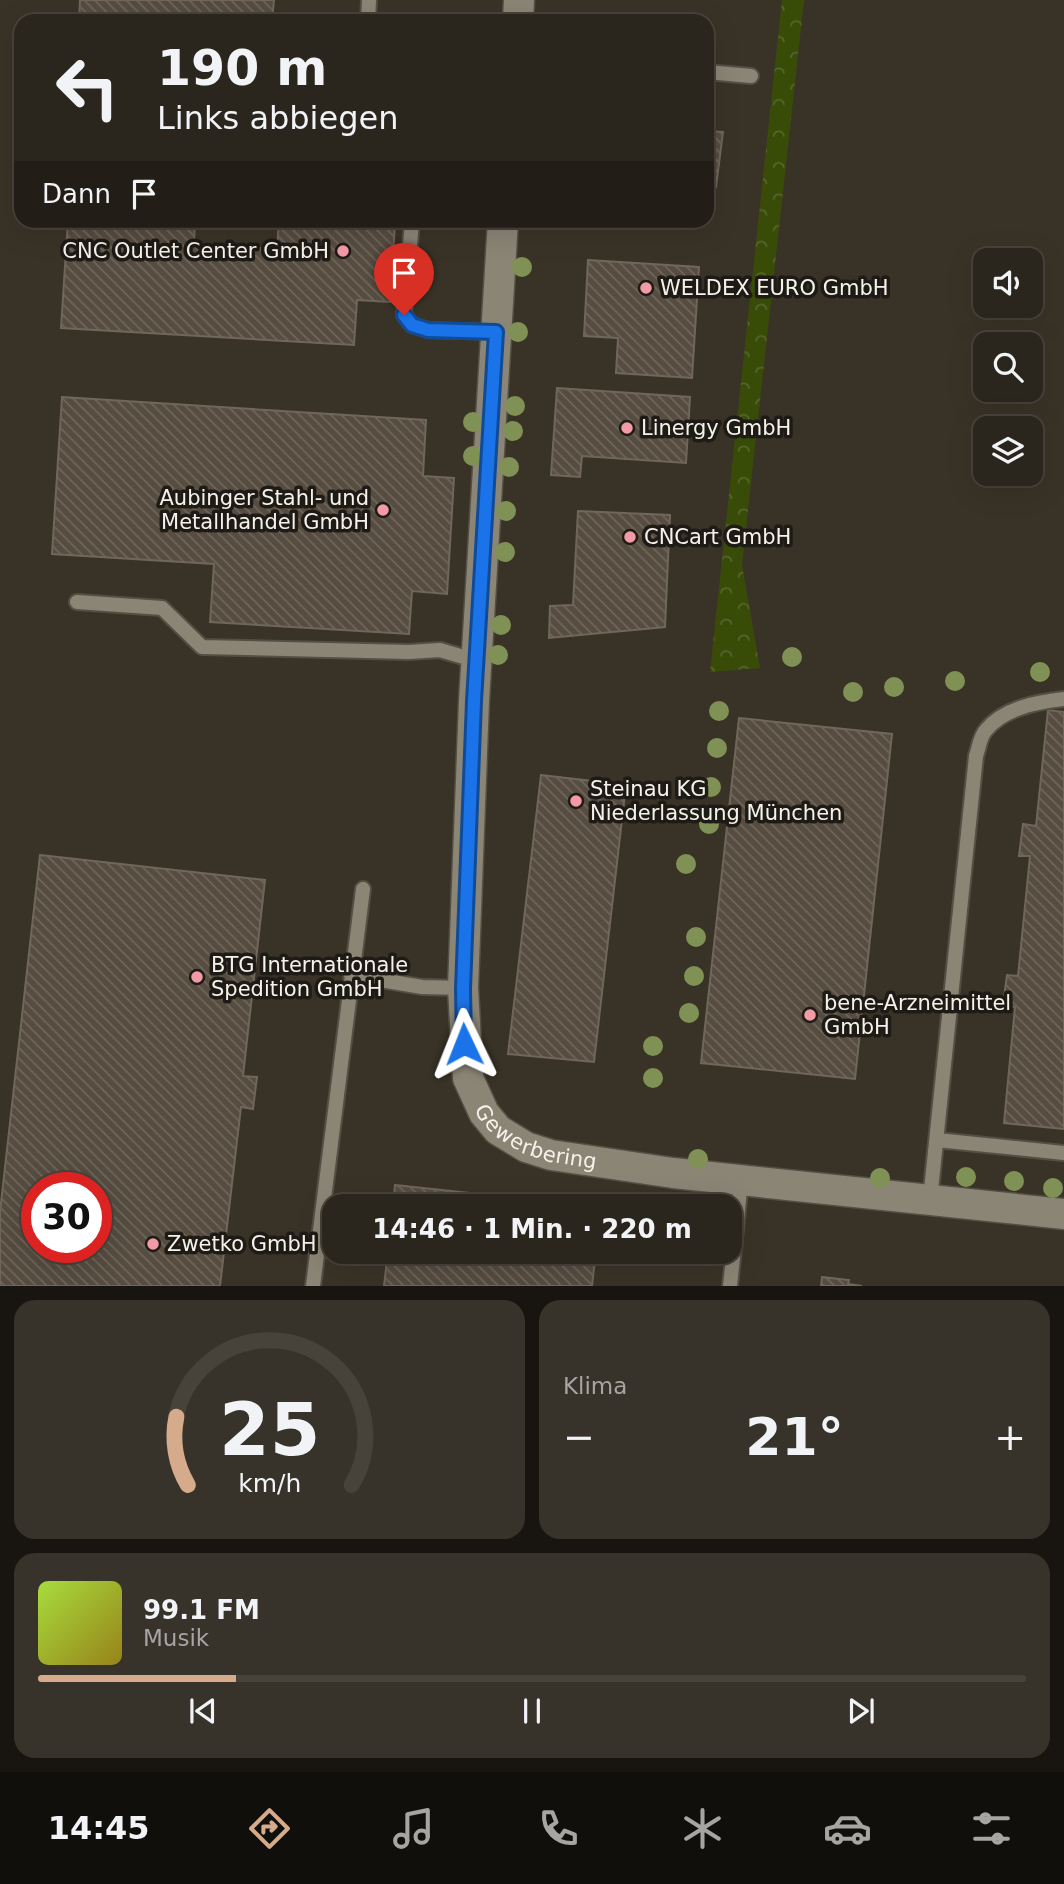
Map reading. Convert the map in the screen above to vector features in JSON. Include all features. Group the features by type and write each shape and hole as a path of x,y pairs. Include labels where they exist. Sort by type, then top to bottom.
{"street":[{"name":"Gewerbering","path":"502,228 477,662 463,989 468,1078 484,1113 498,1130 526,1147 551,1155 612,1166 1064,1214"}],"lane":[{"path":"714,73 751,76"},
{"path":"411,228 404,315 412,325 428,330 496,332"},
{"path":"77,602 162,608 202,647 409,652 440,650 477,662"},
{"path":"930,1200 976,756 984,731 1005,714 1030,705 1064,699"},
{"path":"313,1286 363,889"},
{"path":"351,975 422,987 463,989"},
{"path":"937,1140 1064,1153"},
{"path":"730,1286 741,1181"}],"green space":[{"path":"782,0 804,0 742,565 760,668 710,672"}],"building":[{"path":"80,0 274,0 273,14 79,14"},
{"path":"714,131 723,132 714,187"},
{"path":"67,228 195,228 194,244 277,249 278,228 395,228 390,302 357,300 354,345 61,328"},
{"path":"588,260 699,267 692,378 616,373 618,338 584,336"},
{"path":"557,388 690,397 686,463 582,456 580,477 551,475"},
{"path":"62,397 426,420 423,476 454,478 447,594 412,591 409,634 210,622 214,564 52,554"},
{"path":"578,511 670,515 665,627 549,638 550,606 573,605"},
{"path":"1048,710 1064,712 1064,1129 1004,1123 1015,1007 1003,1005 1007,975 1018,976 1030,856 1019,856 1023,824 1036,826"},
{"path":"739,718 892,734 855,1079 701,1063"},
{"path":"541,775 626,785 594,1062 508,1054"},
{"path":"40,855 265,880 243,1076 257,1077 253,1109 241,1107 220,1286 0,1286 0,1212"},
{"path":"395,1185 480,1194 394,1194"},
{"path":"387,1264 595,1264 592,1286 384,1286"},
{"path":"822,1277 849,1280 848,1284 862,1286 821,1286"}],"place":[{"name":"CNC Outlet Center GmbH","path":"343,251"},
{"name":"WELDEX EURO GmbH","path":"646,288"},
{"name":"Linergy GmbH","path":"627,428"},
{"name":"Aubinger Stahl- und Metallhandel GmbH","path":"383,510"},
{"name":"CNCart GmbH","path":"630,537"},
{"name":"Steinau KG Niederlassung München","path":"576,801"},
{"name":"BTG Internationale Spedition GmbH","path":"197,977"},
{"name":"bene-Arzneimittel GmbH","path":"810,1015"},
{"name":"Zwetko GmbH","path":"153,1244"}],"route":[{"path":"404,315 412,325 428,330 496,332 474,701 463,989 464,1044"}]}
